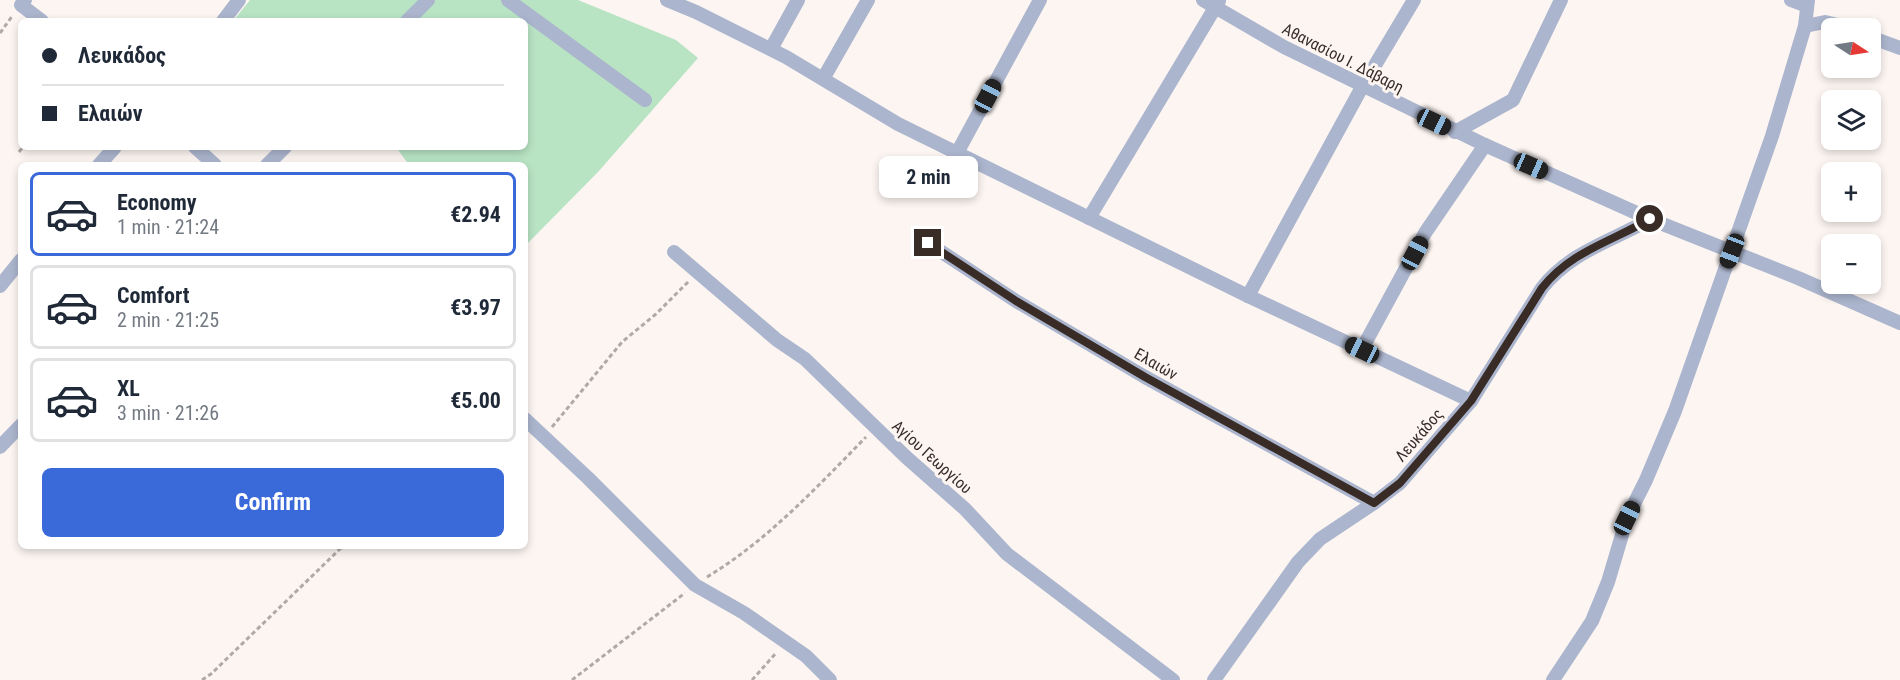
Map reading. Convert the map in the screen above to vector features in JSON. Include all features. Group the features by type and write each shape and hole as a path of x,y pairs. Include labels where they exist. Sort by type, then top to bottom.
{"street":[{"path":"225,18 239,0"},
{"path":"411,18 428,0"},
{"path":"508,0 645,100"},
{"path":"667,0 699,6 898,124 1248,296 1471,401"},
{"path":"771,49 798,0"},
{"path":"823,79 868,0"},
{"path":"957,153 1040,0"},
{"path":"1248,296 1362,87 1414,0"},
{"path":"1455,132 1513,100 1561,0"},
{"path":"1553,680 1592,621 1608,582 1627,518 1675,411 1732,251 1772,136 1805,26 1807,3 1791,0"},
{"path":"23,2 39,18"},
{"path":"1089,218 1213,2"},
{"name":"Αθανασίου Ι. Δάβαρη","path":"1213,2 1284,48 1455,132 1650,219 1732,251 1900,323"},
{"path":"1805,26 1821,23"},
{"path":"1881,41 1900,48"},
{"path":"1362,350 1425,233 1485,145"},
{"path":"102,162 112,150"},
{"path":"198,150 211,162"},
{"path":"270,162 282,150"},
{"name":"Λευκάδος","path":"1214,680 1298,562 1320,539 1400,483 1471,401 1542,288 1554,273 1604,241 1629,232 1650,219"},
{"name":"Ελαιών","path":"928,243 1016,301 1145,377 1374,503"},
{"name":"Αγίου Γεωργίου","path":"674,252 777,340 805,359 906,458 965,509 1007,554 1173,680"},
{"path":"0,286 18,264"},
{"path":"528,422 695,585 744,613 806,656 830,680"},
{"path":"0,447 18,428"}],"path":[{"path":"0,33 23,2"},
{"path":"545,436 622,342 656,314 698,272"},
{"path":"572,680 695,585 730,564 781,522 875,427"},
{"path":"202,680 211,674 340,549"},
{"path":"752,680 785,642"}],"green space":[{"path":"250,0 578,0 676,40 698,58 598,172 528,243 528,162 407,162 398,150 528,150 528,18 235,18"}],"route":[{"path":"928,243 1016,301 1145,377 1374,503 1400,483 1471,401 1503,348 1554,273 1604,241 1629,232 1650,219"}]}
